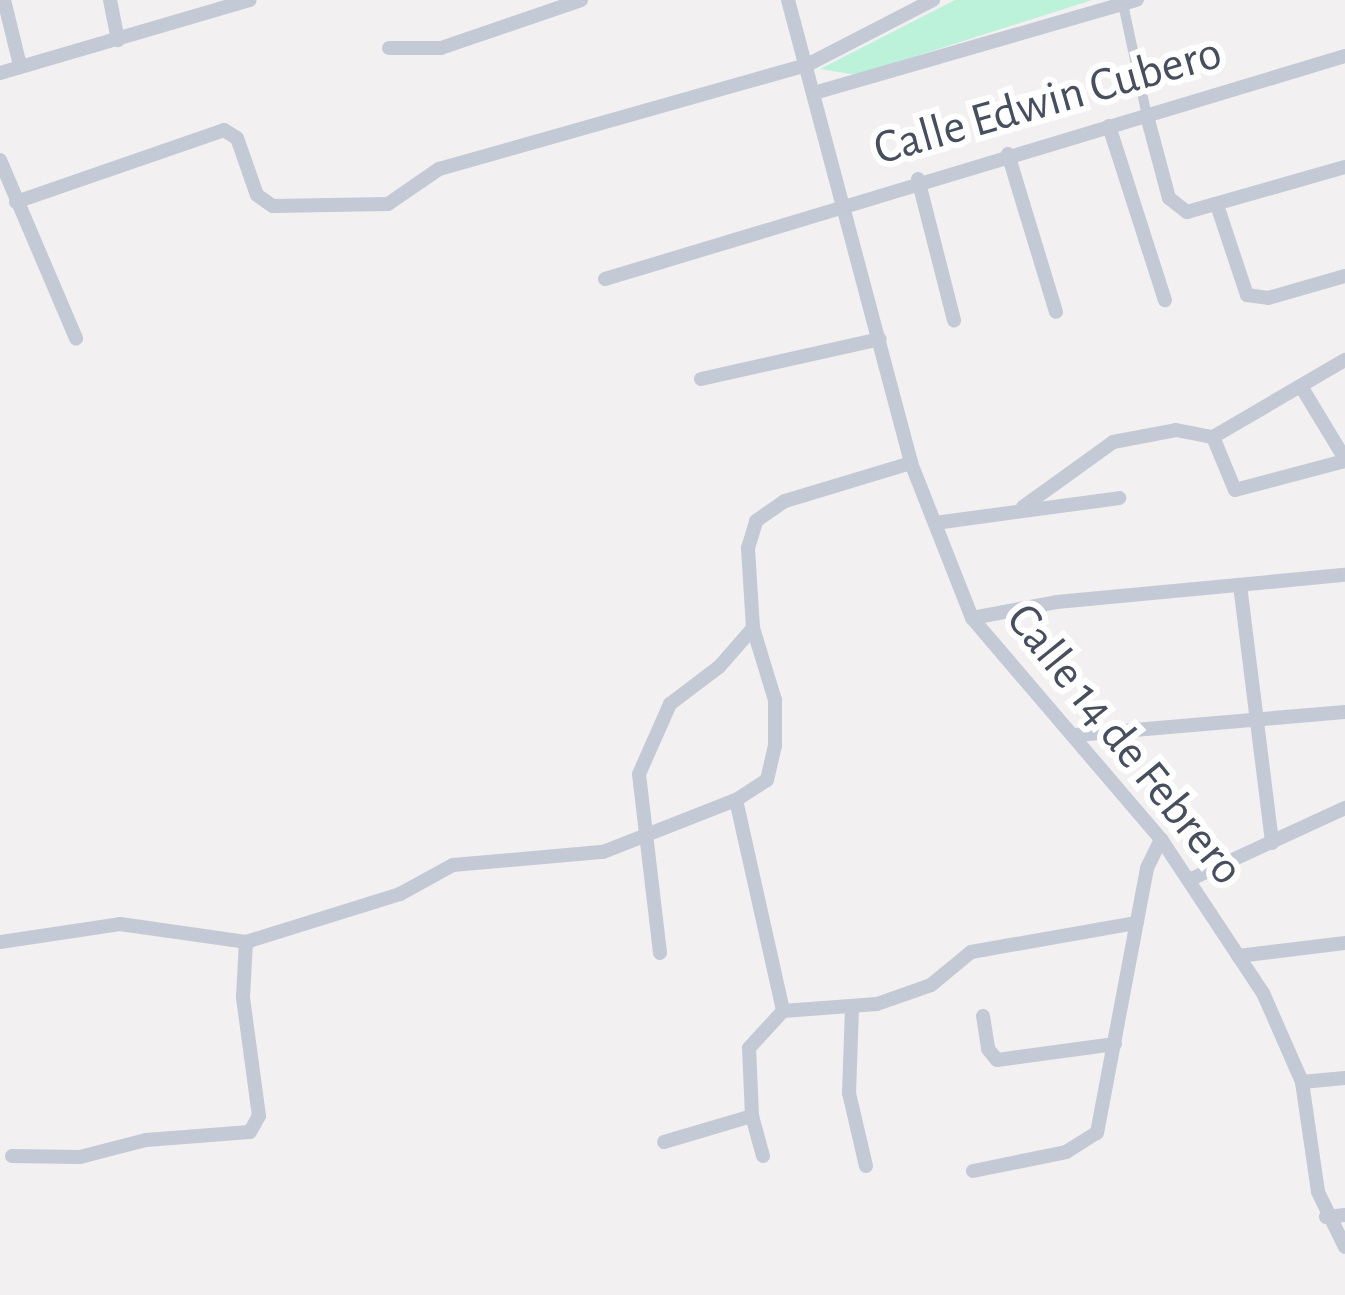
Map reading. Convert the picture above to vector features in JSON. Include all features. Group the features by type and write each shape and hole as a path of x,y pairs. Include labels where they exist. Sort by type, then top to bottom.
{"street":[{"path":"4,0 20,65"},
{"path":"110,0 118,40"},
{"path":"0,73 118,40 217,4 250,0"},
{"path":"389,48 441,48 581,0"},
{"name":"Calle 14 de Febrero","path":"788,0 911,463 972,618 986,644 1076,735 1161,839 1238,956 1302,1082 1326,1217 1345,1247"},
{"path":"16,202 224,130 237,138 257,196 295,210 388,204 423,175 487,161 807,65 933,0"},
{"path":"814,92 1130,2 1147,116 1175,207 1217,205 1345,167"},
{"name":"Calle Edwin Cubero","path":"605,279 918,178 1345,56"},
{"path":"1109,126 1165,300"},
{"path":"1008,154 1056,312"},
{"path":"0,160 76,338"},
{"path":"918,178 954,320"},
{"path":"1217,205 1241,289 1256,298 1345,276"},
{"path":"701,379 880,339"},
{"path":"1023,507 1113,442 1176,430 1213,437 1302,388 1330,362 1345,360"},
{"path":"1213,437 1235,490 1345,460 1302,388"},
{"path":"0,942 120,923 246,942 400,895 453,865 567,857 646,839 736,800 767,780 775,746 775,700 753,628 748,548 756,520 784,501 911,463"},
{"path":"935,523 1023,507 1119,498"},
{"path":"972,618 1057,602 1345,575"},
{"path":"1240,585 1253,721 1272,843"},
{"path":"660,953 639,774 670,704 719,667 753,628"},
{"path":"1076,735 1345,712"},
{"path":"736,800 783,1011"},
{"path":"1189,880 1345,808"},
{"path":"973,1171 1084,1145 1103,1121 1136,923 1161,839"},
{"path":"764,1156 752,1116 749,1048 783,1011 851,1007 931,985 971,952 1136,923"},
{"path":"12,1156 80,1157 146,1140 250,1132 259,1116 243,997 246,942"},
{"path":"1238,956 1345,943"},
{"path":"851,1007 849,1093 866,1166"},
{"path":"983,1016 997,1060 1115,1044"},
{"path":"1302,1082 1345,1078"},
{"path":"664,1142 752,1116"},
{"path":"1326,1217 1345,1215"}],"green space":[{"path":"955,0 1092,0 857,75 820,69"}]}
